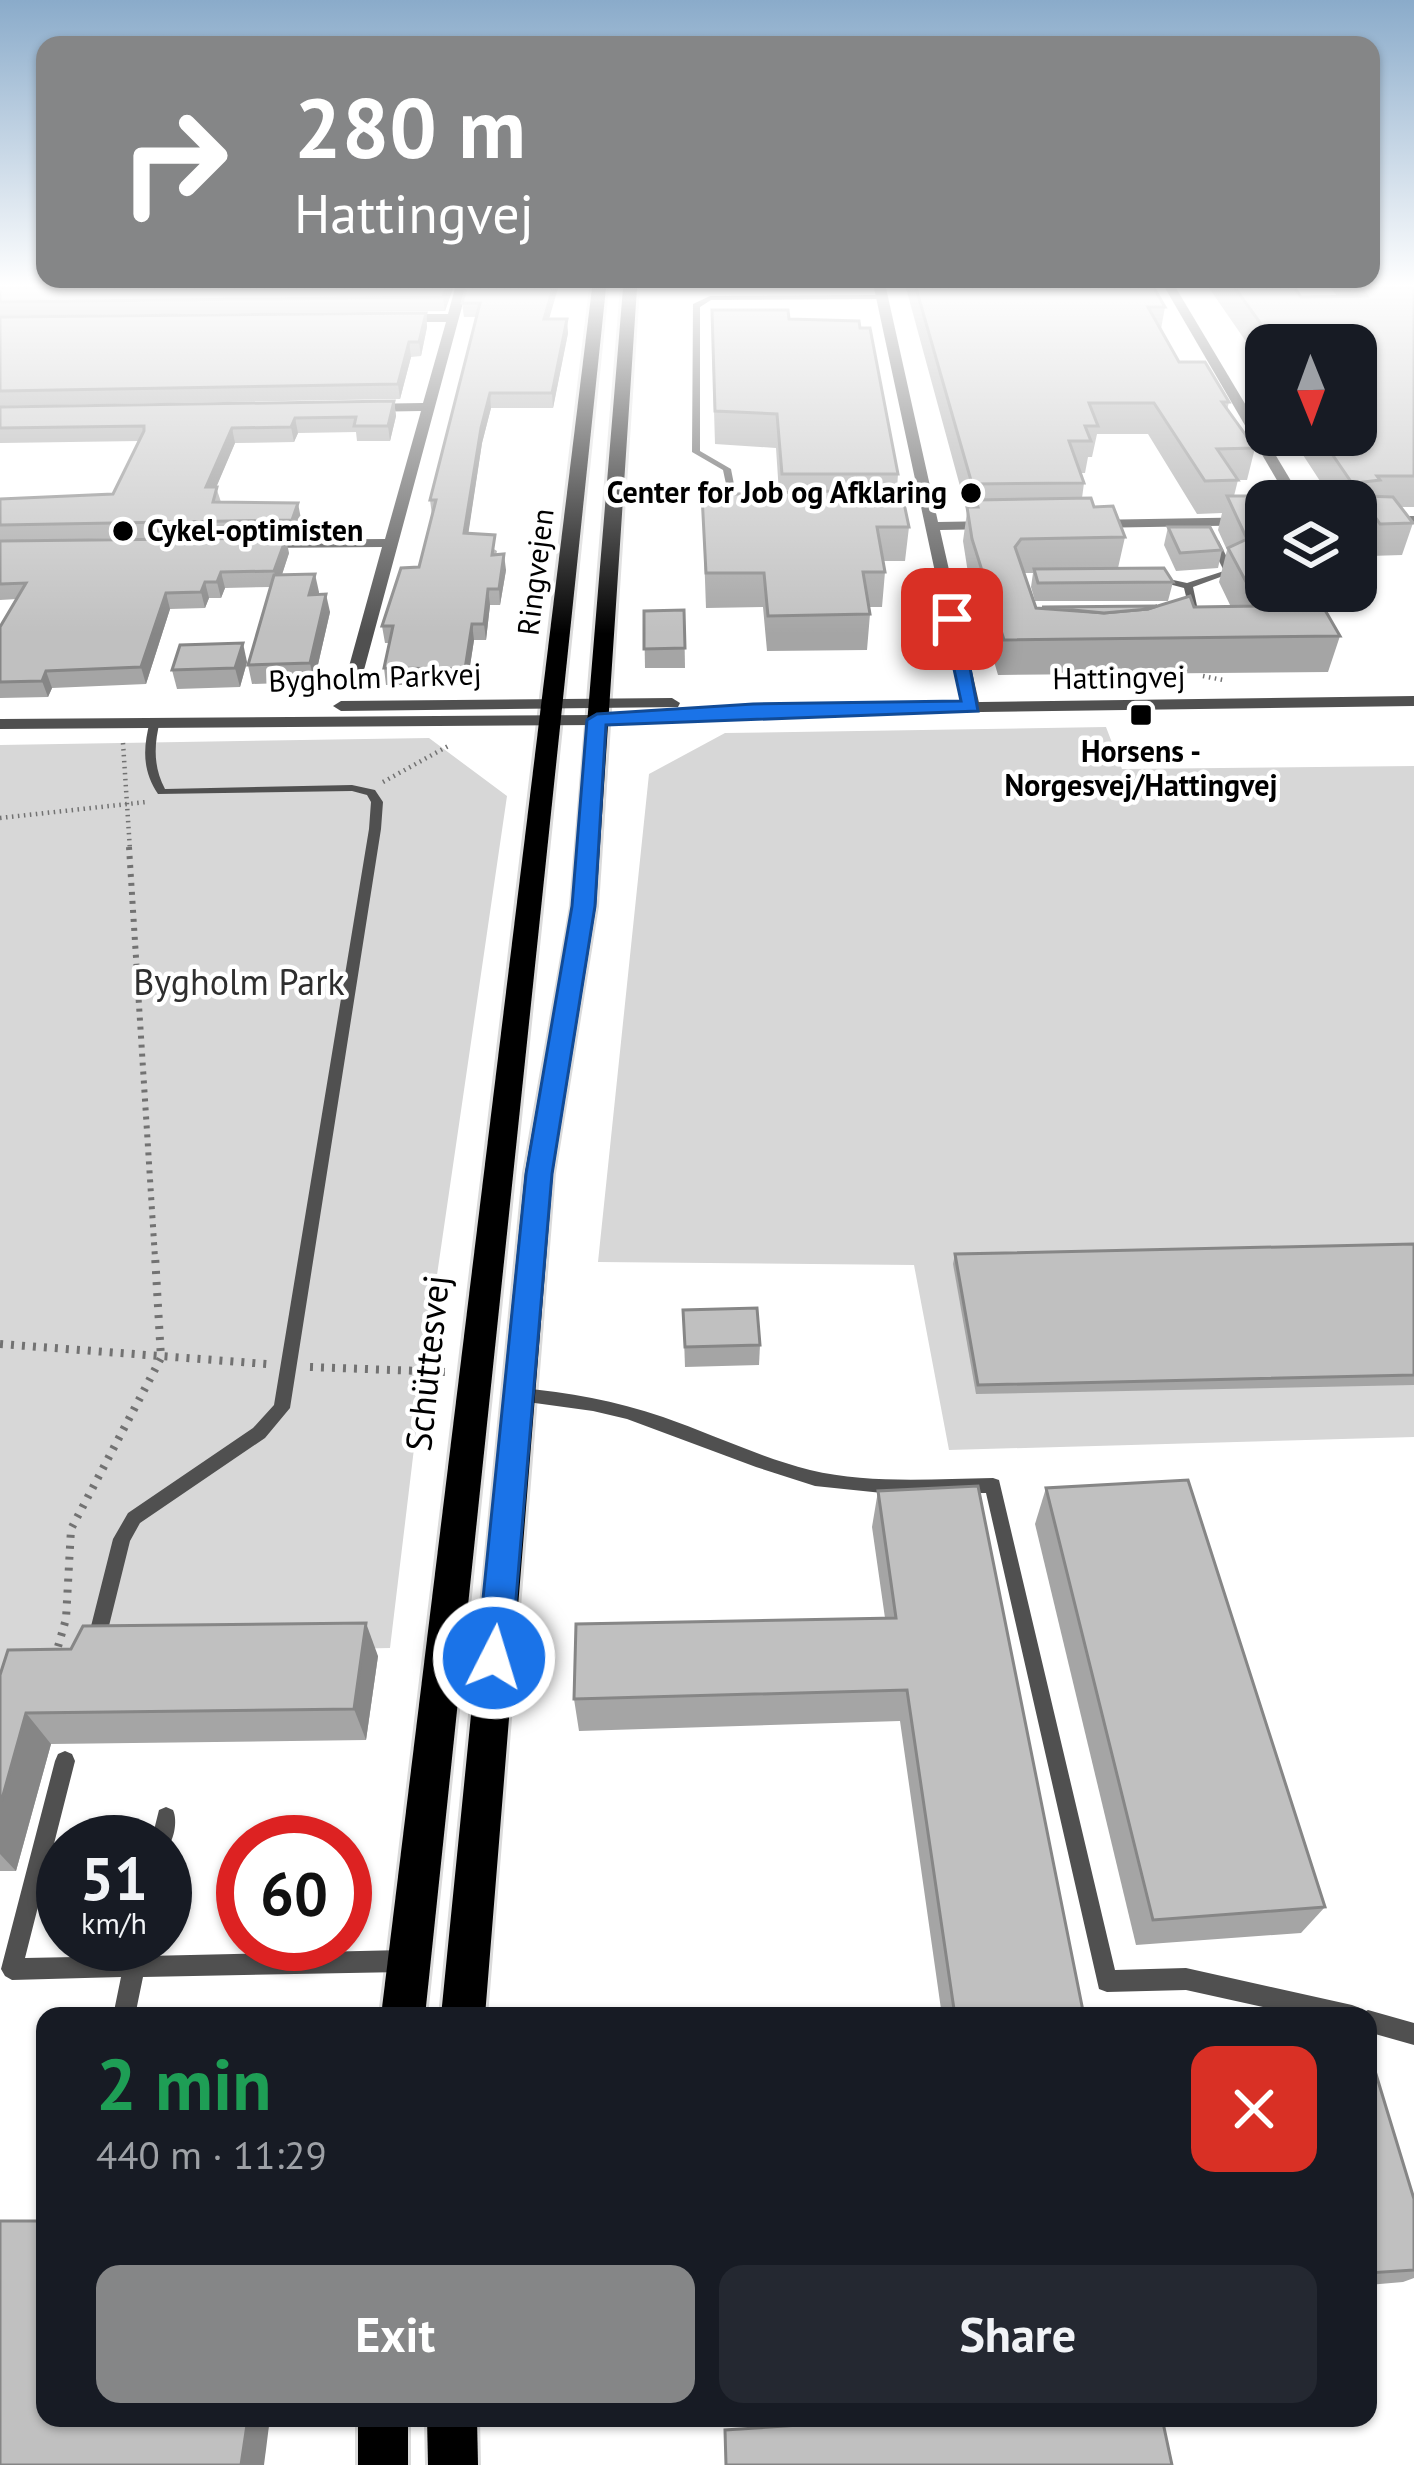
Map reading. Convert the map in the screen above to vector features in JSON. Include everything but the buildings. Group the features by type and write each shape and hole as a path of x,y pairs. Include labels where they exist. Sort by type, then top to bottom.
{"main road":[{"name":"Ringvejen","path":"550,710 586,403"},
{"name":"Ringvejen","path":"598,710 621,403"},
{"name":"Schüttesvej","path":"403,2007 550,710"},
{"path":"464,2007 539,1174 584,906 598,710"},
{"path":"383,2427 383,2465"},
{"path":"452,2427 453,2465"}],"street":[{"path":"356,670 429,403"},
{"path":"904,403 971,707"},
{"path":"1238,403 1284,480"},
{"path":"335,408 428,406"},
{"path":"1377,520 1414,520"},
{"path":"930,521 1017,525"},
{"path":"1064,524 1245,521"},
{"path":"230,545 390,543"},
{"name":"Hattingvej","path":"598,710 1414,701"},
{"name":"Bygholm Parkvej","path":"155,721 229,709 598,710"},
{"name":"Bygholm Parkvej","path":"0,724 508,720 550,710"}],"lane":[{"path":"696,403 696,452 728,469 733,509 755,516"},
{"path":"908,516 930,521"},
{"path":"1136,579 1188,586 1229,572 1204,522"},
{"path":"1179,629 1194,615 1188,586"},
{"path":"1169,608 1192,608"},
{"path":"92,1660 127,1528 169,1492 259,1433 282,1408 377,802 371,792 162,792 154,781 148,745 155,721"},
{"path":"518,1395 574,1396 611,1406 796,1474 915,1488 993,1485 1108,1981 1186,1979 1312,2007"},
{"path":"51,1815 65,1761"},
{"path":"36,1875 12,1969 36,1966"},
{"path":"192,1956 406,1961"},
{"path":"126,2007 134,1971"},
{"path":"1377,2024 1414,2034"}],"path":[{"path":"371,792 451,744 505,736 508,720"},
{"path":"53,1663 66,1619 71,1529 161,1358 125,722"},
{"path":"0,818 127,805"},
{"path":"0,1344 292,1366 474,1370"}],"green space":[{"path":"1106,727 1122,769 1414,766 1414,1437 949,1450 914,1265 598,1262 649,774 725,733"},
{"name":"Bygholm Park","path":"429,738 507,796 425,1357 390,1648 42,1655 0,1685 0,745"}],"place":[{"name":"Center for Job og Afklaring","path":"971,493"},
{"name":"Cykel-optimisten","path":"123,531"},
{"name":"Horsens - Norgesvej/Hattingvej","path":"1141,715"}],"route":[{"path":"494,1658 539,1174 584,906 597,720 753,710 971,707 952,619"}]}
